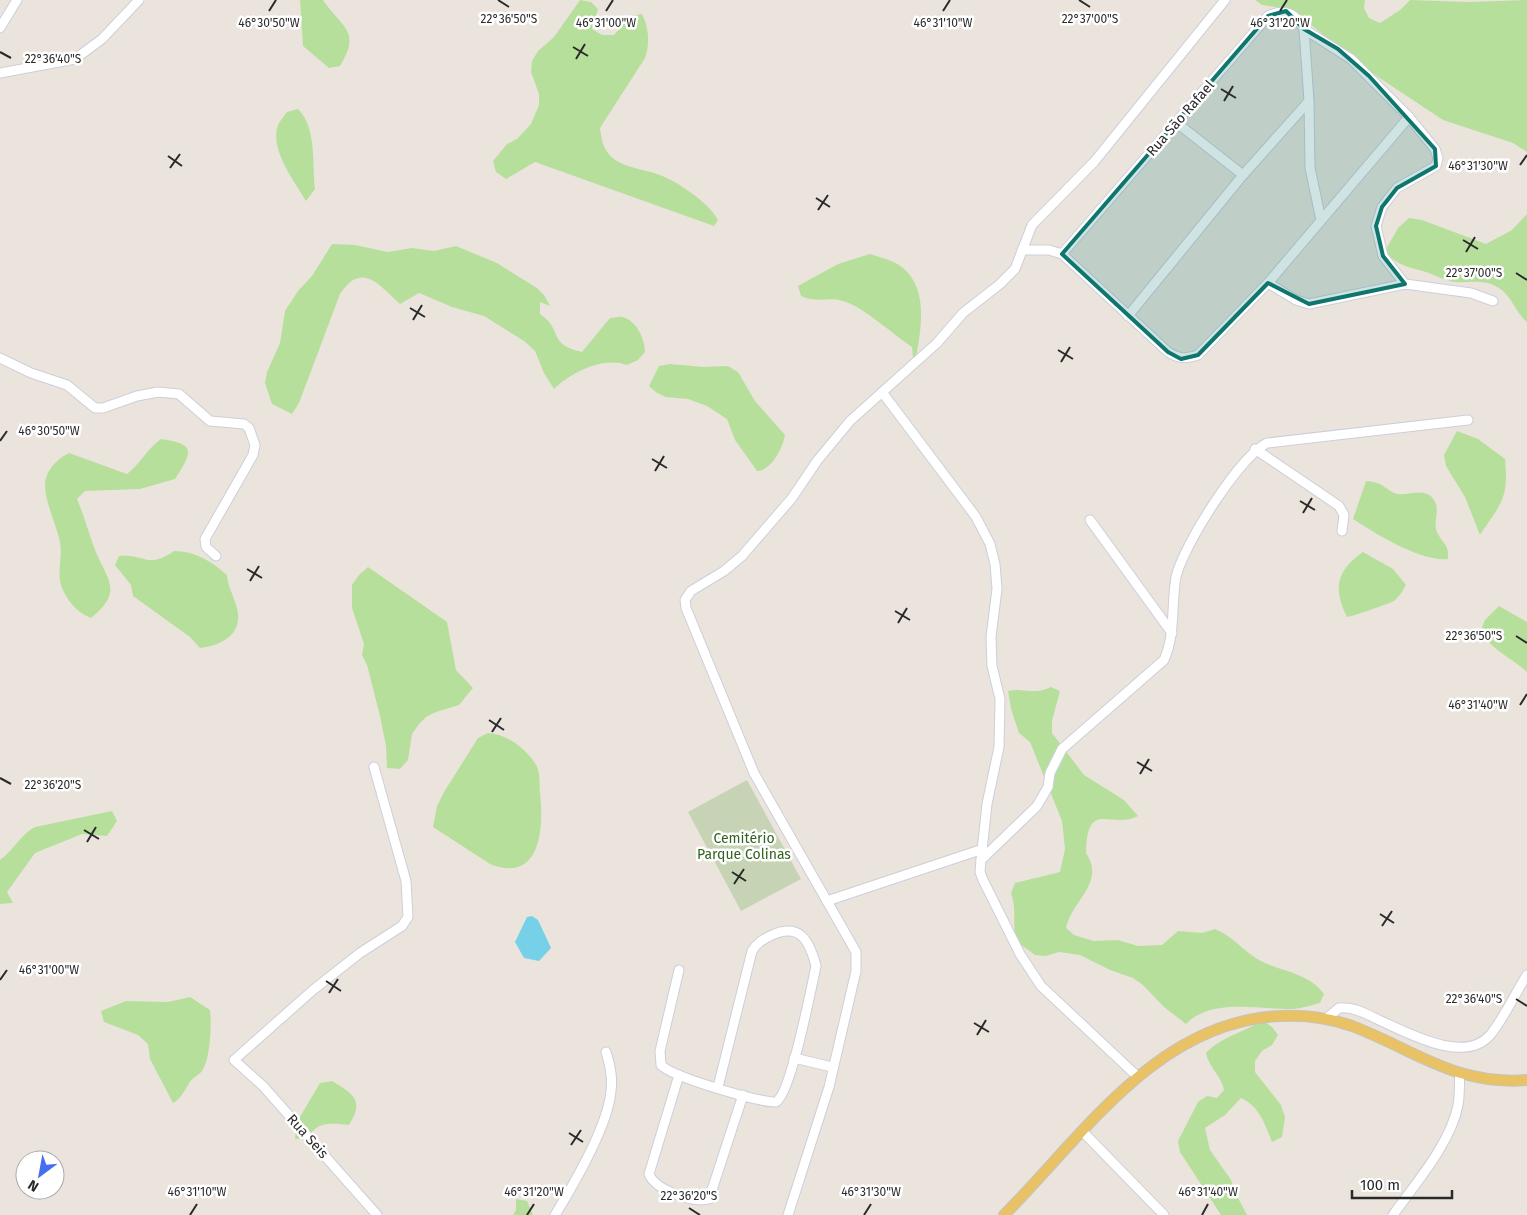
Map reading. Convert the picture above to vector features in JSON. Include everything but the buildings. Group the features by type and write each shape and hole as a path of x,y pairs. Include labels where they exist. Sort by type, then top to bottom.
{"main road":[{"path":"1004,1215 1138,1077 1171,1051 1205,1033 1234,1022 1262,1016 1327,1018 1353,1027 1431,1064 1460,1073 1487,1080 1527,1080"}],"street":[{"path":"0,28 17,0"},
{"path":"0,73 75,59 98,44 139,0"},
{"path":"788,1215 821,1115 857,962 849,938 768,802 754,773 686,608 685,600 691,590 724,571 742,556 792,498 838,435 882,392 937,343 963,313 1000,284 1015,269 1032,225 1094,162 1225,0"},
{"name":"Rua São Rafael","path":"1062,254 1268,16 1278,11 1286,11 1298,20 1304,29"},
{"path":"1304,29 1309,101 1310,168 1321,220"},
{"path":"1304,29 1351,59 1409,117 1435,149 1438,163 1428,172 1397,188 1382,207 1376,226 1383,256 1405,284"},
{"path":"1128,316 1242,175 1309,101"},
{"path":"1022,250 1049,250 1062,254 1176,358 1189,358 1198,355 1268,283 1409,117"},
{"path":"1176,122 1242,175"},
{"path":"1268,283 1296,300 1309,304 1405,284 1471,293 1493,301"},
{"path":"0,358 32,374 67,385 95,408 103,408 136,396 173,392 189,401 210,421 244,424 249,428 256,445 253,455 205,539 206,547 216,556"},
{"path":"882,392 976,517 990,544 996,564 997,589 991,646 992,666 1000,698 999,747 980,850 980,872 1020,954 1041,986 1138,1077"},
{"path":"981,860 1037,806 1048,787 1050,772 1062,749 1164,660 1172,633 1175,585 1181,562 1240,466 1255,450 1267,443 1468,420"},
{"path":"1255,450 1339,506 1344,515 1342,531"},
{"path":"1090,520 1172,633"},
{"name":"Rua Seis","path":"374,767 406,881 408,917 402,926 360,952 313,990 236,1056 235,1061 263,1086 377,1215"},
{"path":"828,901 980,850"},
{"path":"679,970 659,1059 665,1068 678,1075 743,1095 770,1102 780,1100 785,1092 816,966 813,953 798,933 790,929 783,930 759,941 752,951 718,1087"},
{"path":"1327,1018 1339,1008 1355,1009 1442,1046 1465,1047 1477,1044 1490,1034 1527,975"},
{"path":"555,1215 583,1164 606,1110 611,1090 611,1069 606,1052"},
{"path":"794,1058 832,1067"},
{"path":"1393,1215 1431,1162 1452,1123 1458,1104 1460,1073"},
{"path":"678,1075 649,1174 655,1184 664,1190 697,1200 708,1199 743,1095"},
{"path":"1083,1132 1164,1215"}],"highlighted area":[{"path":"1286,11 1304,29 1338,49 1369,76 1435,149 1436,166 1397,188 1382,207 1376,226 1383,256 1405,284 1309,304 1268,283 1198,355 1181,359 1168,352 1062,254 1268,16"}],"green space":[{"path":"300,0 323,0 347,30 349,45 340,66 329,68 303,46"},
{"path":"580,0 591,2 598,9 592,29 602,35 614,35 631,16 642,14 647,30 648,47 645,58 600,128 606,150 615,160 621,163 662,176 690,192 707,206 718,220 714,226 535,162 506,179 496,172 493,161 507,144 517,139 531,124 539,105 539,94 531,72 532,61 538,51 554,37"},
{"path":"1255,0 1365,0 1364,8 1369,18 1380,23 1400,10 1410,0 1469,2 1527,0 1527,152 1513,143 1443,120 1357,63 1309,23 1288,9 1262,5"},
{"path":"298,109 308,126 312,147 315,189 306,201 284,165 277,144 276,134 279,123 287,112"},
{"path":"1527,214 1527,322 1506,294 1497,287 1482,282 1448,281 1399,263 1385,251 1398,228 1409,218 1422,220 1486,244 1512,230"},
{"path":"332,244 355,245 388,252 412,248 434,251 456,246 497,263 537,288 544,295 550,306 540,302 540,314 552,326 559,341 571,349 582,352 610,318 621,317 636,326 642,336 645,352 638,360 627,365 608,363 588,367 569,377 554,389 544,373 535,351 524,341 484,316 452,307 419,293 400,304 378,284 363,277 348,284 340,294 299,403 292,414 272,404 265,383 267,372 280,343 285,311 298,291 312,276"},
{"path":"870,254 899,265 909,274 916,286 920,299 921,327 914,369 912,347 878,321 843,301 833,299 818,300 801,296 798,286 838,264"},
{"path":"670,364 704,367 728,366 738,372 755,401 785,435 776,458 767,467 757,471 735,440 727,419 707,406 688,399 666,397 657,393 649,386 659,366"},
{"path":"1457,431 1478,439 1505,459 1506,483 1502,500 1480,535 1465,497 1446,466 1444,455"},
{"path":"161,439 181,444 188,451 188,456 175,479 140,489 85,491 77,499 98,558 110,584 108,599 102,608 91,618 81,613 74,606 67,597 60,582 60,542 46,492 47,474 55,463 69,453 127,474"},
{"path":"1366,481 1382,485 1398,494 1424,493 1433,498 1437,507 1436,529 1447,547 1448,559 1437,559 1412,552 1353,519"},
{"path":"174,551 196,555 215,565 227,575 237,608 238,621 232,634 221,642 200,648 190,637 133,596 131,585 115,565 119,556 151,560 165,557"},
{"path":"1363,552 1393,569 1406,585 1394,601 1347,617 1340,597 1340,581 1342,573 1347,566"},
{"path":"368,567 447,622 456,670 473,688 459,705 436,712 426,717 419,724 412,734 408,760 400,769 387,768 386,746 380,716 367,665 362,655 364,644 352,608 352,585"},
{"path":"1499,606 1527,622 1527,672 1496,649 1481,630 1485,620"},
{"path":"1051,687 1060,691 1052,721 1052,733 1084,775 1124,800 1138,816 1119,820 1102,819 1096,821 1091,826 1087,836 1086,853 1091,864 1090,883 1069,918 1066,928 1074,935 1094,941 1118,940 1138,946 1162,945 1178,931 1202,933 1215,929 1228,936 1259,960 1310,981 1324,994 1320,1003 1294,1009 1237,1007 1209,1010 1186,1024 1164,1007 1143,985 1133,978 1110,970 1080,955 1059,952 1046,956 1035,955 1016,941 1014,905 1011,893 1015,883 1060,872 1065,849 1062,821 1030,742 1019,733 1011,709 1008,691 1039,691"},
{"path":"488,733 502,736 521,747 531,757 538,770 541,807 539,836 536,849 529,860 520,866 507,868 490,864 433,827 437,806 444,792 478,738"},
{"name":"Cemitério Parque Colinas","path":"747,780 801,879 741,911 688,812"},
{"path":"112,811 117,821 107,836 82,834 35,853 7,892 13,903 0,904 0,860 30,830 35,827"},
{"path":"190,997 210,1010 209,1051 202,1071 191,1080 181,1096 173,1103 150,1059 148,1044 138,1035 104,1022 101,1011 126,1001 168,1002"},
{"path":"1262,1020 1272,1027 1278,1035 1272,1045 1262,1051 1255,1061 1255,1072 1281,1105 1285,1117 1282,1137 1272,1142 1264,1122 1257,1111 1241,1098 1225,1115 1205,1128 1210,1150 1231,1180 1247,1215 1221,1215 1180,1152 1178,1141 1198,1102 1207,1096 1217,1098 1224,1090 1206,1053 1219,1042"},
{"path":"332,1081 354,1098 356,1109 349,1125 325,1124 311,1132 307,1138 295,1139 297,1122 320,1083"},
{"path":"516,1199 527,1201 533,1215 513,1215 516,1210"}],"water":[{"path":"532,916 538,920 551,948 539,961 524,958 515,942 527,917"}]}
